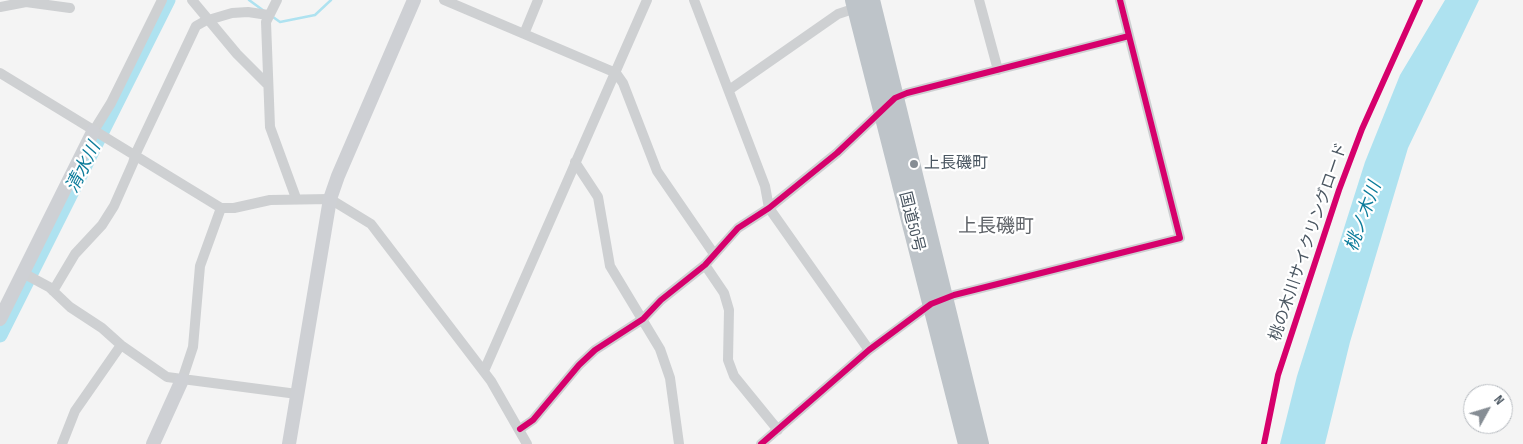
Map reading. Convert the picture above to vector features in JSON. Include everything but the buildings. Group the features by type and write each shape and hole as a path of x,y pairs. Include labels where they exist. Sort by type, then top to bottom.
{"highway":[{"name":"国道50号","path":"860,3 889,103 938,301 967,444"},
{"name":"国道50号","path":"938,301 980,444"}],"street":[{"path":"0,319 27,275 162,0"},
{"path":"192,0 250,68 267,84"},
{"path":"277,0 268,15 265,37 271,130 296,198"},
{"path":"289,444 330,198 414,0"},
{"path":"444,0 616,73 623,83 657,171 714,254"},
{"path":"524,34 538,0"},
{"path":"484,371 648,0"},
{"path":"694,0 730,90 765,186 769,208 869,350"},
{"path":"979,0 998,70"},
{"path":"761,444 869,350 938,301 1180,238 1120,0"},
{"path":"0,7 26,2 70,8"},
{"path":"730,90 838,14 860,3"},
{"path":"53,291 75,254 108,217 192,31 201,22 210,21 225,14 240,12 268,15"},
{"path":"520,429 533,420 579,365 596,350 643,319 661,300 705,265 738,228 769,208 837,153 889,103 998,70 1128,36"},
{"path":"0,74 97,135 221,208 296,198 330,198 371,224 484,371 520,429 526,444"},
{"path":"575,162 598,197 610,266 660,349 670,378 678,444"},
{"path":"153,444 182,380 192,347 200,266 221,208"},
{"path":"705,265 724,293 729,310 728,360 734,376 778,430"},
{"path":"27,275 53,291 70,307 102,328 121,345 167,377 297,394"},
{"path":"62,444 75,411 121,345"}],"water":[{"name":"桃ノ木川","path":"1445,0 1479,0 1408,148 1350,342 1325,444 1280,444 1297,376 1365,162 1400,75"}],"waterway":[{"name":"清水川","path":"0,335 168,0"},
{"path":"249,0 264,11"},
{"path":"273,17 280,22 315,15 331,0"}],"cycle path":[{"path":"761,444 869,350 931,304 954,295 1180,238 1120,0"},
{"name":"桃の木川サイクリングロード","path":"1264,444 1278,375 1339,190 1362,129 1420,0"},
{"path":"520,429 533,420 579,365 595,350 643,319 661,300 705,265 738,228 769,208 837,153 895,98 907,93 1129,36"}],"place":[{"name":"上長磯町","path":"914,164"}],"district":[{"name":"上長磯町","path":"996,227"}]}
